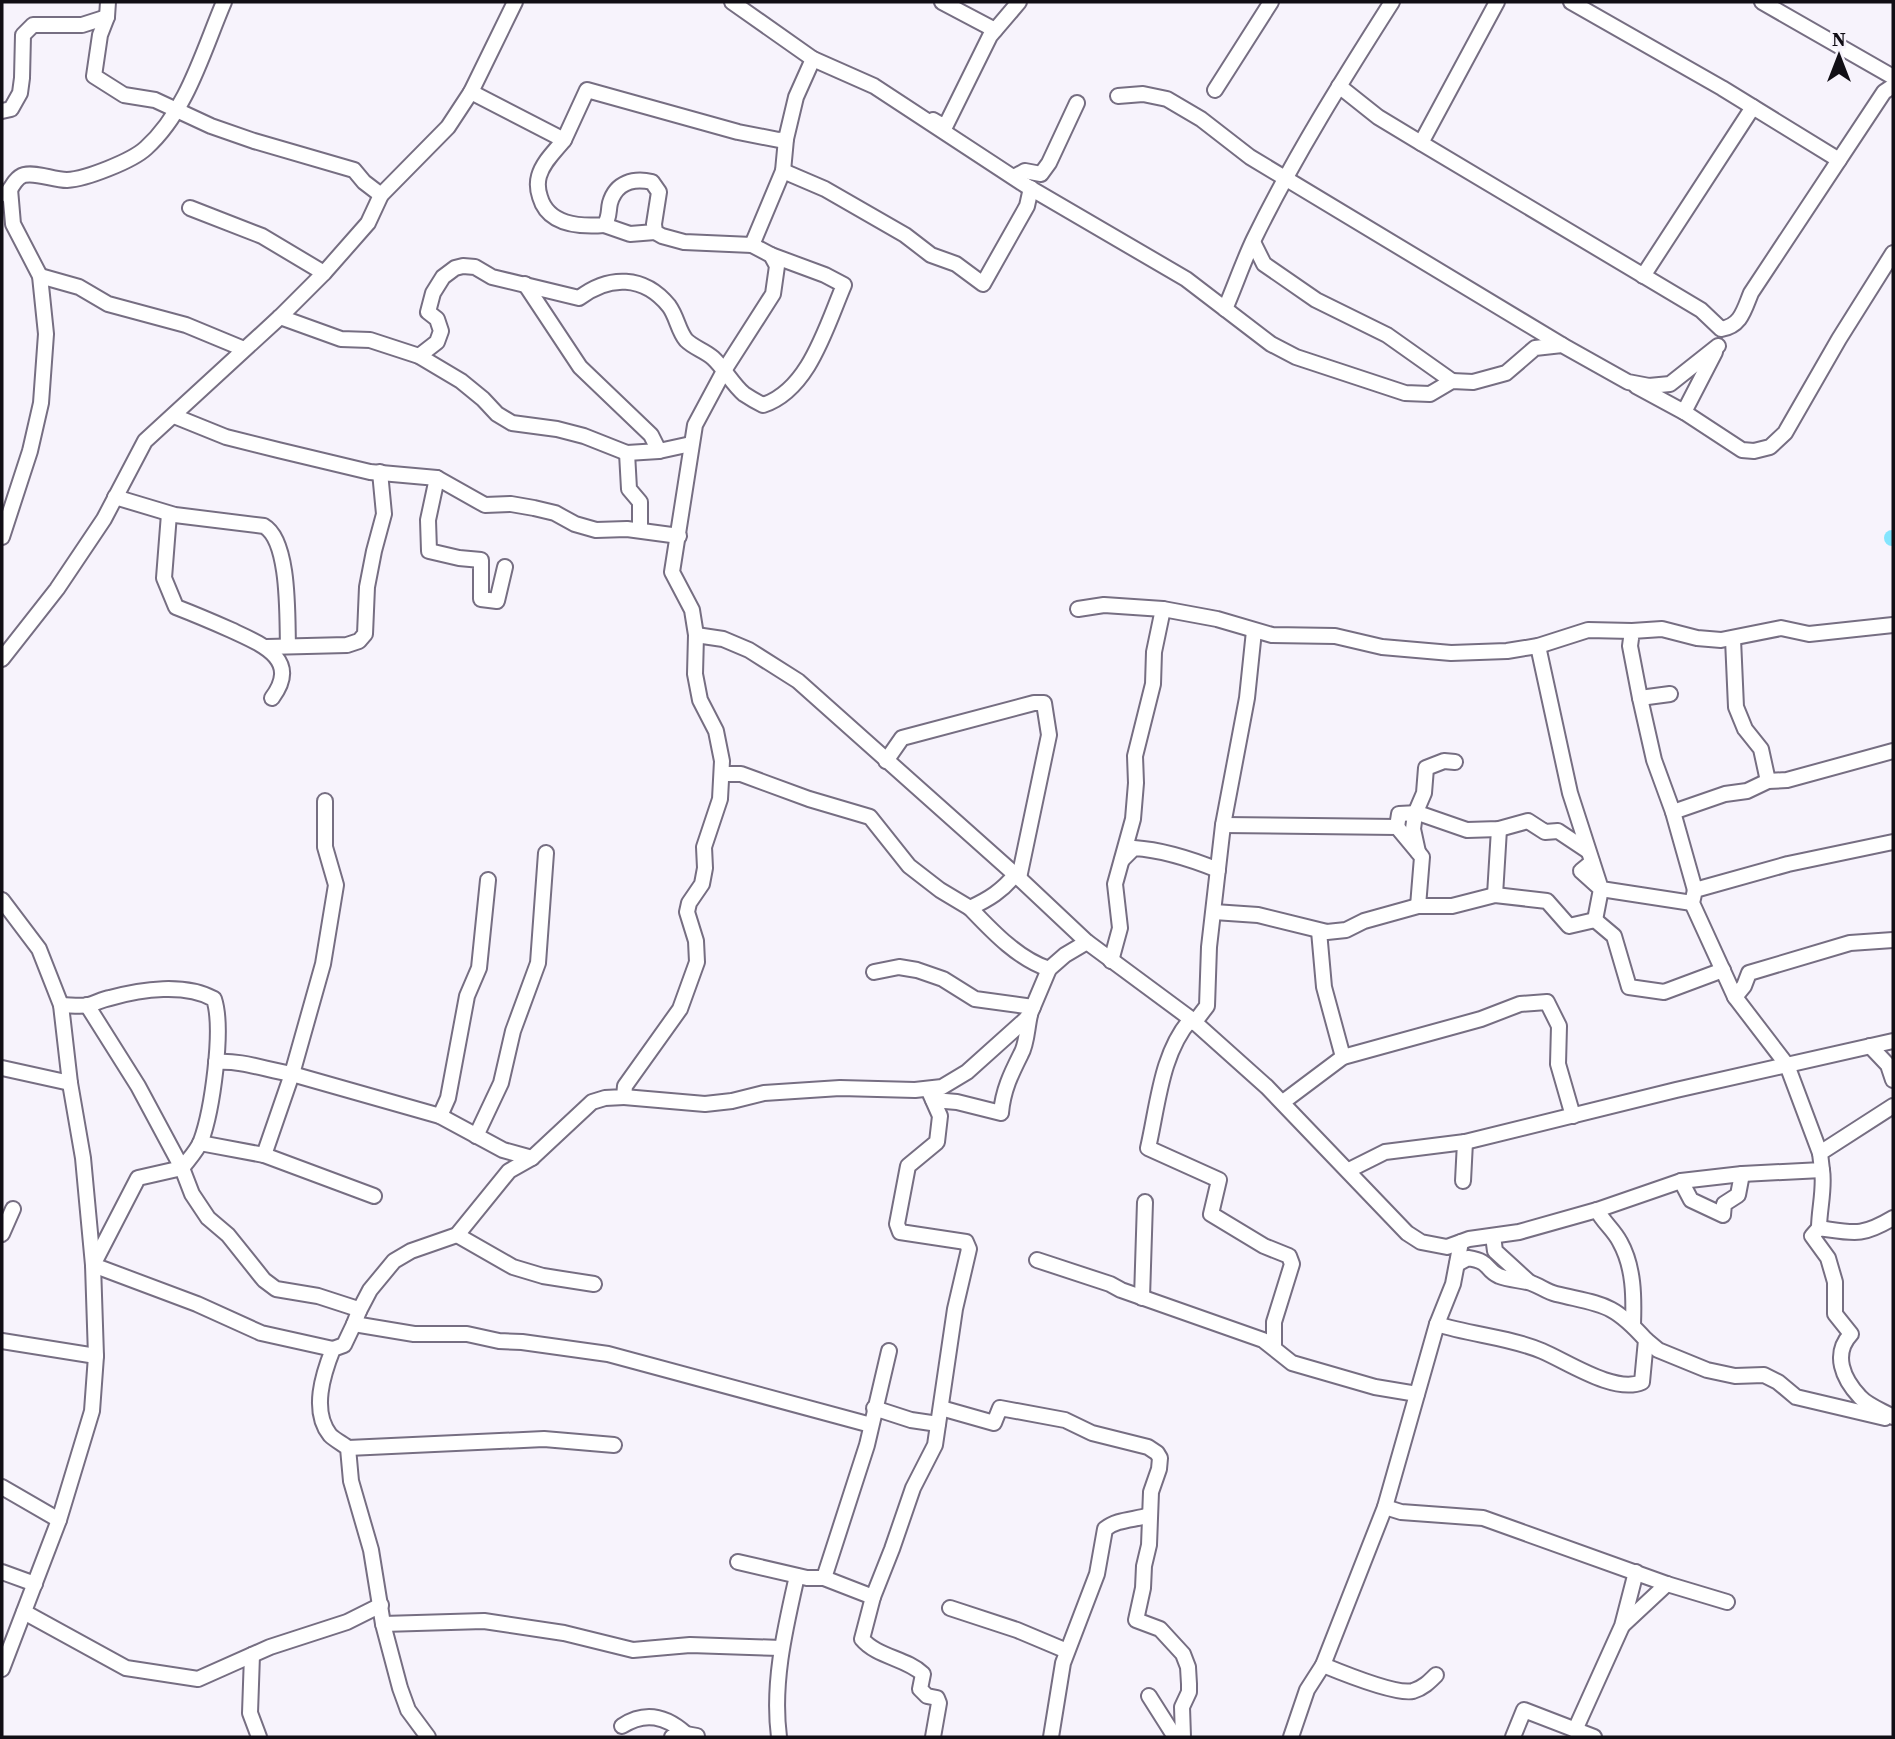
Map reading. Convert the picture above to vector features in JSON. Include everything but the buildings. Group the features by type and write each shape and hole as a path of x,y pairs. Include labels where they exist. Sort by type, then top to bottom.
{"street":[{"path":"108,2 94,76 124,95 155,100 254,141 354,170 381,195"},
{"path":"2,205 18,178 25,174 66,180 87,176 146,149 177,111 224,2"},
{"path":"2,659 57,589 104,519 145,441 280,317 324,272 369,223 381,195 448,127 471,92 515,2"},
{"path":"732,2 813,59 874,86 945,127 985,45 1019,2"},
{"path":"942,2 995,30"},
{"path":"1215,90 1271,2"},
{"path":"1226,309 1252,242 1286,178 1392,2"},
{"path":"1420,143 1497,2"},
{"path":"1571,2 1839,160"},
{"path":"1597,16 1605,2"},
{"path":"1762,2 1893,77"},
{"path":"2,111 11,109 20,93 23,35 33,24 82,25 107,17"},
{"path":"752,245 783,171 786,139 796,97 813,59"},
{"path":"874,86 1031,188 1186,279 1286,353 1405,393 1430,394 1452,381"},
{"path":"1339,86 1378,117 1420,143 1701,310 1721,329 1731,327"},
{"path":"1684,412 1718,346 1731,327 1739,321 1751,293 1884,92 1893,86"},
{"path":"419,356 437,342 441,331 437,319 428,312 433,293 443,277 455,268 475,267 492,277 579,298 609,281 639,284 668,304 677,318 682,335 692,346 711,356 725,369 743,393 763,405 778,400 805,373 844,285 752,245 684,242 655,232 630,234 604,225 557,220 548,213 538,190 539,177 550,156 564,140 587,90 738,132 786,139"},
{"path":"471,92 564,140"},
{"path":"1118,96 1143,94 1167,99 1201,119 1250,157 1574,353 1684,412 1742,450 1754,451 1770,447 1785,433 1893,253"},
{"path":"1014,177 1025,171 1041,174 1049,163 1077,103"},
{"path":"1643,276 1753,107"},
{"path":"783,171 825,189 905,235 931,255 956,264 983,284 1027,206 1031,188"},
{"path":"604,225 614,192 622,184 635,180 652,182 659,192 655,232"},
{"path":"2,537 30,451 41,403 46,334 40,276 13,224 10,189"},
{"path":"190,208 262,236 324,272"},
{"path":"2,234 19,238"},
{"path":"1252,242 1264,264 1316,300 1387,335 1452,381 1473,382 1506,373 1535,348 1562,345"},
{"path":"624,1097 625,1086 680,1009 697,962 696,941 687,912 689,903 702,884 705,868 704,847 720,800 722,774 716,730 700,701 695,674 696,635 692,610 672,572 695,425 725,369 773,294 777,266 771,255"},
{"path":"40,276 79,288 108,304 187,325 244,349"},
{"path":"525,284 580,367 651,435 659,451"},
{"path":"280,317 341,339 370,340 419,356 461,381 497,414 512,423 584,436 627,453 659,451 691,444"},
{"path":"1628,382 1650,386 1670,384 1718,346"},
{"path":"174,416 226,437 323,461 380,472 437,478 485,505 511,504 534,508 555,513 575,524 596,530 640,530 679,536"},
{"path":"627,453 629,489 640,502 640,530"},
{"path":"267,647 347,645 359,641 365,634 367,587 384,514 380,472"},
{"path":"437,478 428,520 429,551 481,560 481,599 497,601 505,567"},
{"path":"115,497 169,514 271,529 285,575 288,646"},
{"path":"169,514 164,578 176,607 267,647 279,660 282,675 281,685 272,698"},
{"path":"1078,609 1104,605 1163,609 1217,619 1272,635 1335,636 1382,647 1451,653 1507,651 1538,646 1588,630 1662,629 1697,638 1733,639 1781,628 1809,634 1893,625"},
{"path":"1111,961 1120,928 1115,884 1133,820 1135,756 1153,684 1154,652 1163,609"},
{"path":"1254,631 1247,698 1223,825 1209,947 1207,1006 1180,1032 1168,1058 1148,1149 1219,1180 1211,1214 1264,1247 1289,1256 1292,1264 1274,1322 1274,1347"},
{"path":"1632,631 1630,646 1654,760 1673,812 1693,897 1735,997 1787,1065 1820,1153 1823,1179 1819,1228 1812,1236 1828,1258 1835,1282 1835,1314 1851,1334 1842,1344 1839,1355 1843,1368 1861,1399 1893,1419"},
{"path":"696,635 723,639 749,650 798,681 1087,942 1193,1021 1283,1102 1407,1233 1420,1242 1447,1247 1519,1232 1597,1210 1681,1181 1742,1174 1822,1170"},
{"path":"1733,639 1736,707 1745,729 1762,749 1768,781"},
{"path":"1538,646 1570,793 1601,889 1595,920"},
{"path":"1640,698 1670,694"},
{"path":"886,761 902,738 1034,703 1044,703 1049,735 1017,876 991,898 970,908"},
{"path":"1673,812 1725,794 1746,791 1768,781 1787,779 1893,751"},
{"path":"1418,853 1413,829 1415,814 1424,793 1426,768 1444,761 1455,762"},
{"path":"722,774 741,774 809,799 870,817 909,866 940,890 970,908 995,934 1038,965 1049,969"},
{"path":"264,1156 292,1074 323,964 336,885 325,847 325,802"},
{"path":"1418,906 1422,857 1397,827 1399,814 1415,814 1467,830 1499,829 1528,821 1545,832 1558,831 1590,856"},
{"path":"1223,825 1397,827"},
{"path":"1495,895 1499,829"},
{"path":"1601,889 1693,897 1788,864 1893,842"},
{"path":"1121,861 1134,848 1149,849 1186,857 1218,870"},
{"path":"476,1136 501,1083 513,1031 538,963 545,853"},
{"path":"440,1116 448,1098 467,996 479,968 488,880"},
{"path":"1214,912 1258,915 1327,932 1346,930 1364,921 1418,906 1452,906 1495,895 1546,901 1569,926 1595,920"},
{"path":"2,900 39,950 61,1005 70,1083 83,1158 93,1265 96,1356 92,1411 59,1520 3,1662"},
{"path":"1595,920 1614,936 1629,987 1664,992 1723,970"},
{"path":"1319,931 1324,987 1343,1057"},
{"path":"1735,997 1744,986 1749,973 1850,943 1893,940"},
{"path":"93,1265 197,1304 261,1332 333,1349 344,1345 370,1290 394,1261 411,1251 457,1235 509,1171 532,1158 592,1102 624,1097 705,1104 764,1093 840,1088 931,1094 1001,1113 1003,1093 1014,1064 1023,1052 1031,1010 1049,969 1065,955 1087,942"},
{"path":"874,972 899,967 917,970 943,979 975,999 1031,1010"},
{"path":"61,1005 87,1005 154,990 203,993 215,999 219,1012 216,1062 201,1143 182,1168 138,1178 93,1265"},
{"path":"1283,1102 1343,1057 1481,1019 1520,1004 1547,1002 1559,1026 1558,1064 1573,1115"},
{"path":"87,1005 138,1087 182,1168 192,1194 208,1218 228,1235 264,1280 276,1289 318,1296 356,1317 414,1334 467,1335 608,1354 870,1425"},
{"path":"931,1094 960,1078 1031,1010"},
{"path":"1349,1170 1385,1152 1465,1142 1893,1041"},
{"path":"1870,1046 1888,1065 1893,1080"},
{"path":"216,1062 234,1061 268,1071 292,1074 440,1116 503,1150 532,1158"},
{"path":"2,1068 70,1083"},
{"path":"931,1094 940,1116 937,1142 908,1166 897,1224 900,1232 966,1242 969,1249 955,1309 935,1445 913,1488 873,1597 862,1639 866,1644 916,1667 923,1674 920,1689 927,1696 937,1698 939,1703 933,1737"},
{"path":"940,1116 954,1102"},
{"path":"1820,1153 1893,1106"},
{"path":"1463,1181 1465,1142"},
{"path":"201,1143 264,1156 374,1196"},
{"path":"1681,1181 1691,1200 1723,1215 1724,1203 1738,1195 1742,1174"},
{"path":"1142,1298 1145,1202"},
{"path":"2,1234 13,1209"},
{"path":"1597,1210 1619,1239 1627,1256 1634,1294 1633,1325"},
{"path":"1819,1228 1854,1234 1865,1232 1893,1218"},
{"path":"457,1235 513,1268 594,1284"},
{"path":"1493,1236 1496,1251 1530,1283"},
{"path":"1291,1737 1307,1690 1323,1665 1385,1507 1437,1324 1453,1284 1461,1242"},
{"path":"1457,1264 1468,1258 1486,1261 1497,1275 1530,1283 1554,1294 1606,1305 1633,1325 1658,1350 1707,1370 1735,1376 1764,1375 1778,1382 1796,1397 1893,1419"},
{"path":"1037,1260 1110,1283 1142,1298 1263,1340 1292,1363 1375,1387 1417,1394"},
{"path":"1437,1324 1540,1350 1611,1383 1633,1386 1642,1382 1646,1340"},
{"path":"2,1341 96,1356"},
{"path":"333,1349 323,1374 321,1415 330,1434 348,1448 544,1438 614,1445"},
{"path":"824,1578 867,1446 889,1350"},
{"path":"874,1408 911,1420 938,1424"},
{"path":"941,1408 994,1423 1000,1408 1065,1420 1092,1433 1148,1447 1157,1453 1160,1458 1159,1469 1151,1492 1149,1545 1136,1620 1160,1629 1183,1654 1188,1667 1189,1684 1189,1692 1182,1707 1183,1737"},
{"path":"348,1448 351,1481 371,1550 383,1624 408,1710 428,1737"},
{"path":"2,1487 59,1520"},
{"path":"1385,1507 1401,1511 1483,1518 1667,1584 1727,1602"},
{"path":"1051,1737 1067,1651 1097,1574 1105,1529 1116,1522 1150,1515"},
{"path":"738,1562 797,1576 824,1578 873,1597"},
{"path":"2,1572 35,1584"},
{"path":"1575,1730 1622,1626 1636,1573"},
{"path":"779,1737 775,1711 781,1648 797,1576"},
{"path":"1622,1626 1667,1584"},
{"path":"24,1612 125,1668 198,1679 270,1647 347,1622 381,1605"},
{"path":"950,1608 1067,1651"},
{"path":"383,1624 484,1621 564,1633 633,1650 690,1645 781,1648"},
{"path":"252,1655 250,1713 259,1737"},
{"path":"1323,1665 1406,1692 1424,1686 1436,1675"},
{"path":"1149,1696 1175,1737"},
{"path":"1513,1737 1524,1710 1594,1737"},
{"path":"622,1726 634,1718 648,1716 674,1723 692,1736"}]}
